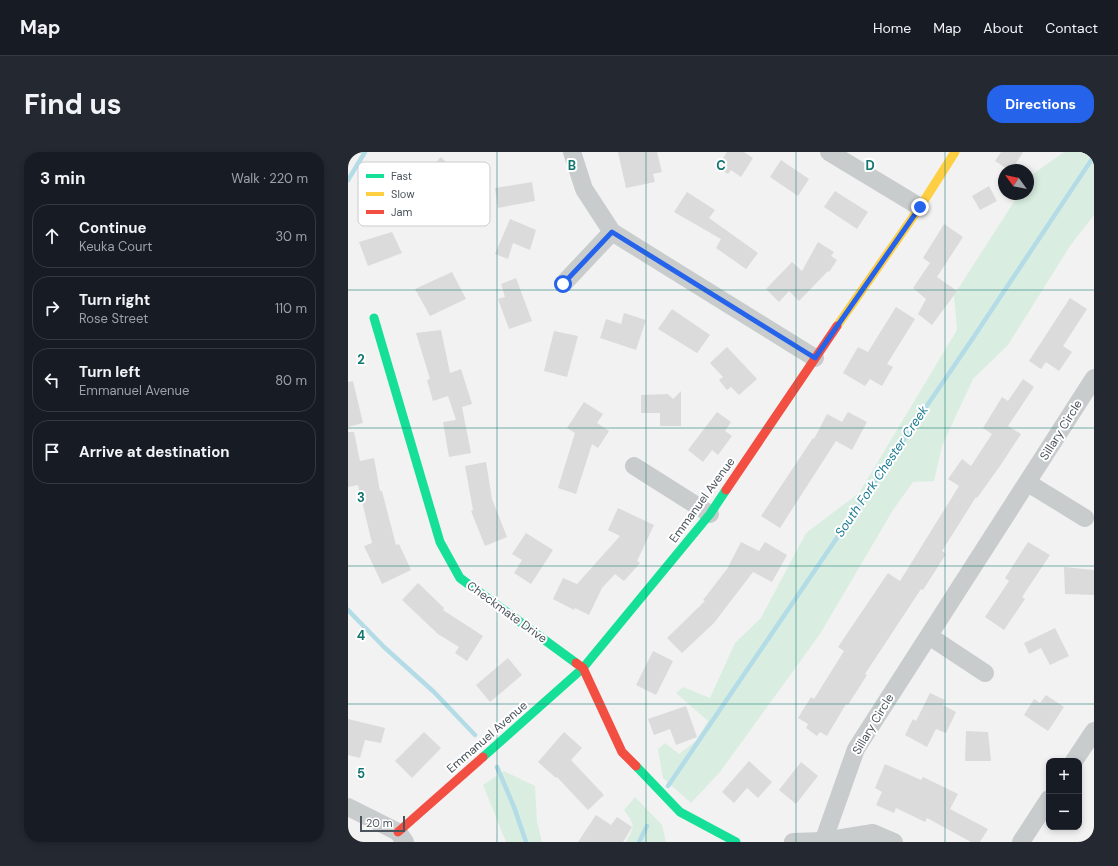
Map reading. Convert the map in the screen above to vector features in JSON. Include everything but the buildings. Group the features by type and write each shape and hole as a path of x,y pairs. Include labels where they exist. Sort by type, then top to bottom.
{"street":[{"path":"572,152 584,189 612,232 815,358"},
{"path":"829,152 920,207"},
{"name":"Emmanuel Avenue","path":"401,837 583,668 710,514 815,358 920,207 955,152"},
{"path":"563,284 612,232"},
{"name":"Checkmate Drive","path":"374,318 440,542 460,578 583,668 622,752 680,812 736,842"},
{"name":"Sillary Circle","path":"823,841 856,748 1028,483 1094,378"},
{"path":"634,466 710,514"},
{"path":"1028,483 1085,518"},
{"path":"929,636 985,673"},
{"path":"1076,758 1094,731"},
{"path":"1021,842 1046,804"},
{"path":"348,807 401,837"},
{"path":"793,842 823,841 873,833 894,842"}],"green space":[{"path":"1064,152 1094,152 1094,215 1070,246 1008,345 973,379 942,446 934,481 913,482 893,510 820,634 720,772 691,803 663,778 658,749 665,743 679,754 696,741 708,721 676,693 683,687 710,698 735,643 761,618 806,533 859,493 957,330 954,295 1015,200 1034,200 1034,173"},
{"path":"504,771 535,786 537,822 542,842 506,842 483,785"},
{"path":"635,797 662,825 666,842 626,842 632,829 632,822 624,810"}],"waterway":[{"path":"359,162 365,152"},
{"name":"South Fork Chester Creek","path":"668,786 971,341 1094,156"},
{"path":"348,180 358,164"},
{"path":"348,610 384,647 434,692 475,735"},
{"path":"497,767 514,807 526,842"},
{"name":"South Fork Chester Creek","path":"639,842 647,826"}],"traffic: fast":[{"path":"374,318 440,542 460,578 576,663"},
{"path":"483,757 583,668 710,514 726,490"},
{"path":"636,766 680,812 736,842"}],"traffic: slow":[{"path":"837,326 920,207 955,152"}],"traffic: jam":[{"path":"726,490 837,326"},
{"path":"576,663 583,668 622,752 636,766"},
{"path":"398,832 483,757"}],"route":[{"path":"563,284 612,232 815,358 920,207"}]}
